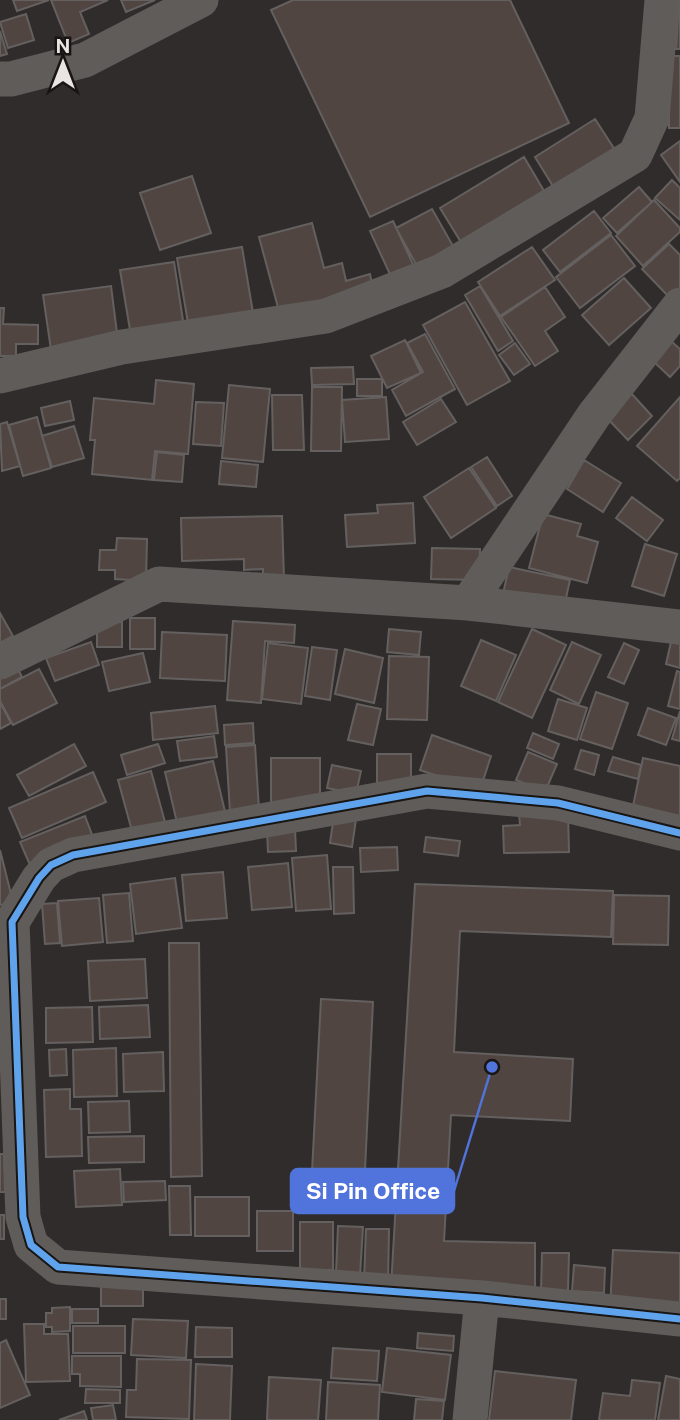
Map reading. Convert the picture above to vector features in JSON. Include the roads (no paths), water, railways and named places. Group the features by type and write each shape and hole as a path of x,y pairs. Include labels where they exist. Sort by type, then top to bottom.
{"street":[{"path":"0,79 11,79 85,60 201,0"},
{"path":"0,376 122,347 326,316 442,271 635,155 652,118 662,0"},
{"path":"468,603 594,415 680,305"},
{"path":"0,662 159,584 468,603 680,627"},
{"path":"680,833 558,803 427,791 73,855 51,865 6,923 23,1217 31,1245 58,1267 482,1298 680,1319"},
{"path":"470,1420 482,1298"}],"place":[{"name":"Si Pin Office","path":"492,1067"}]}
